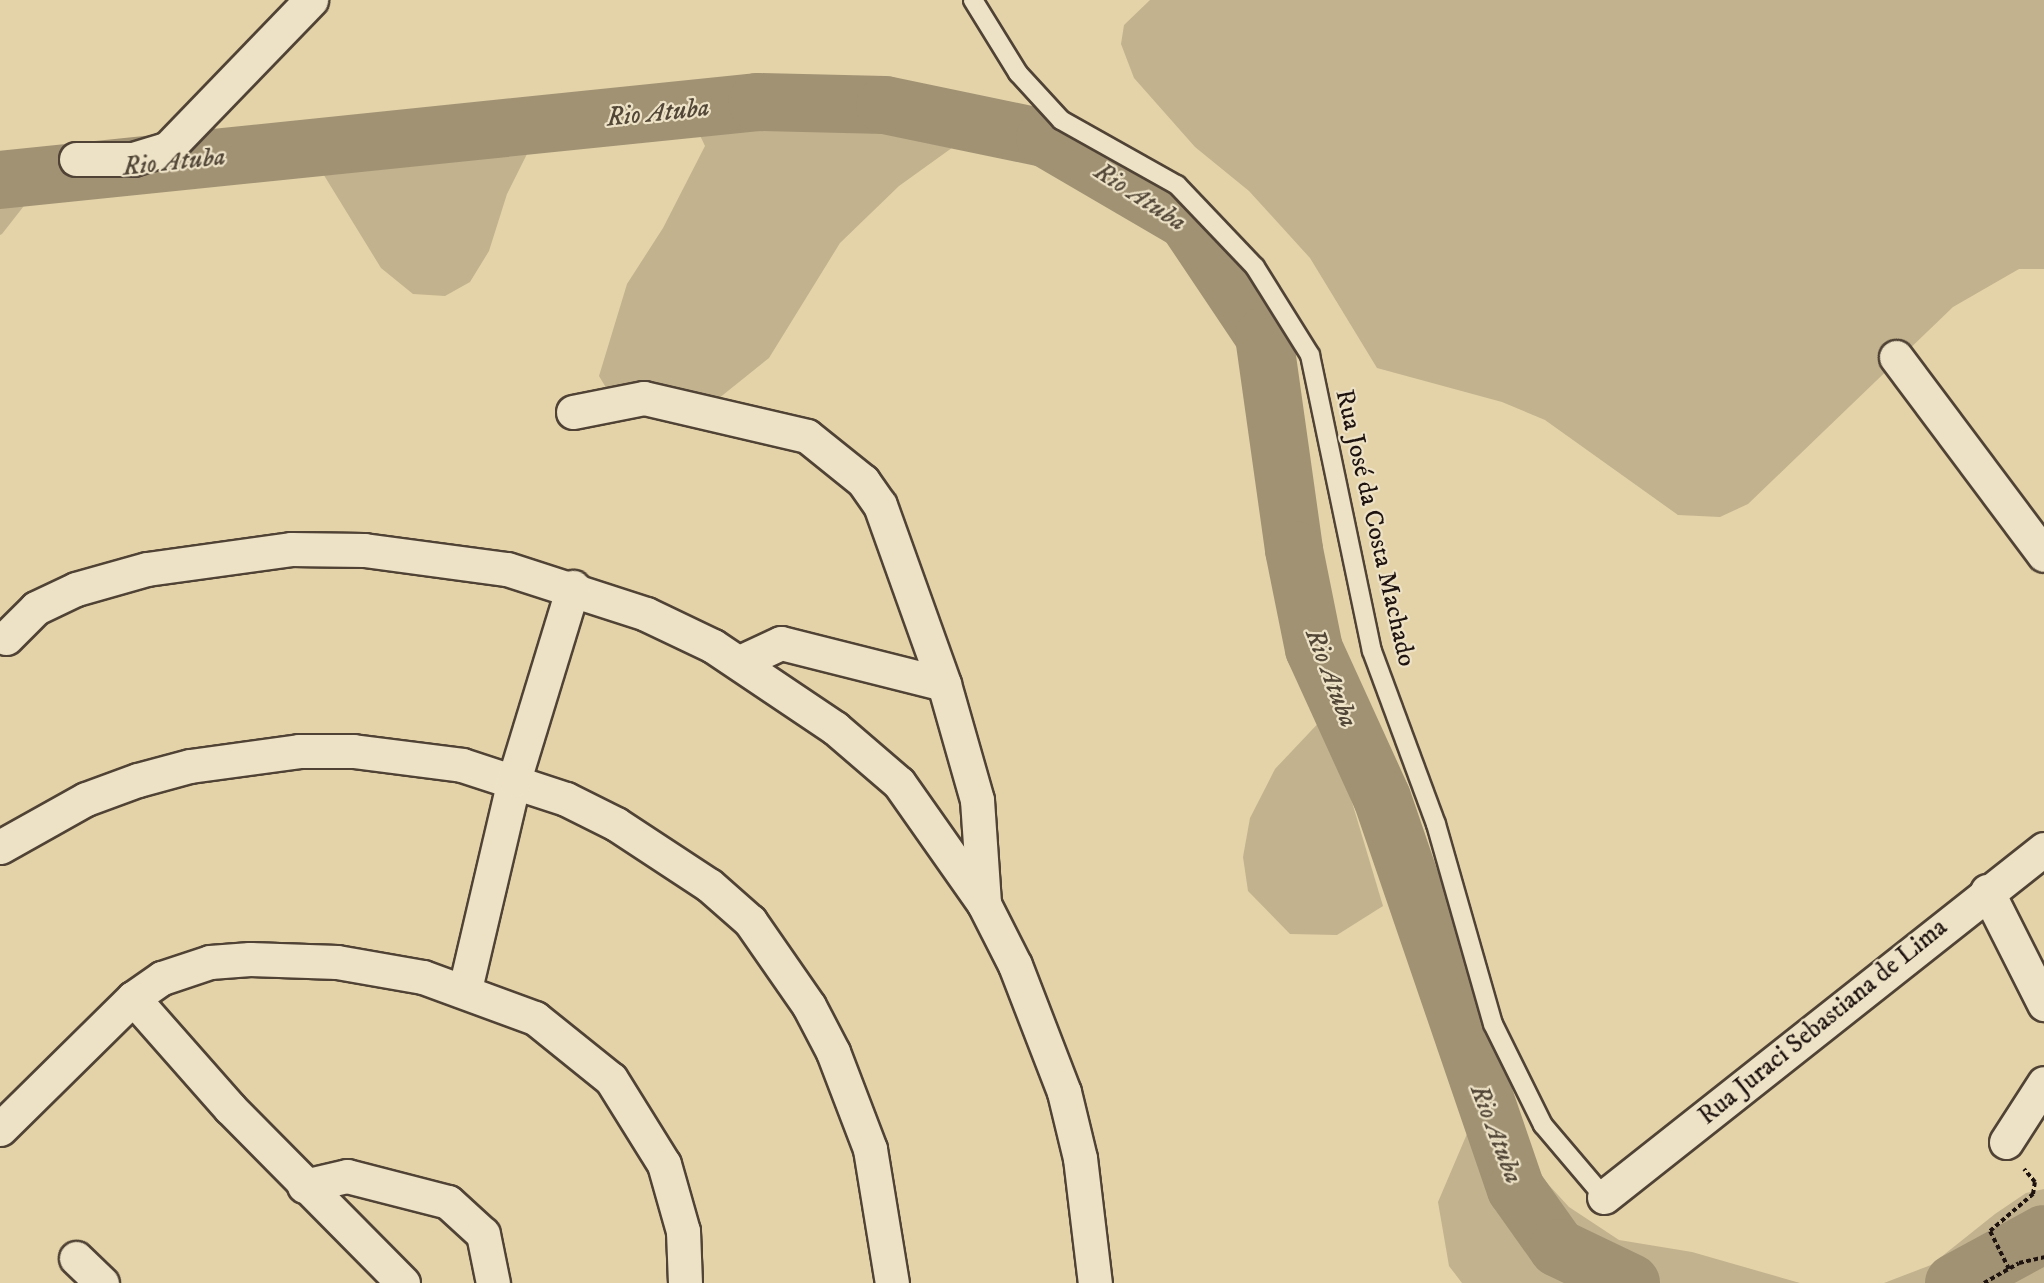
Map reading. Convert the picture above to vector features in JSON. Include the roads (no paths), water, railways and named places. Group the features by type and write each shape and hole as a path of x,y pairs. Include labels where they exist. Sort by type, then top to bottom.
{"street":[{"path":"76,159 133,159 168,148 310,0"},
{"path":"1896,357 2044,555"},
{"path":"573,412 644,398 807,436 826,447 880,505 944,684 977,800 984,904"},
{"path":"6,638 36,608 76,589 147,569 280,550 436,556 573,587 646,614 740,662 835,728 899,783 984,904 1024,986 1064,1092 1080,1158 1095,1283"},
{"path":"465,989 514,780 573,587"},
{"path":"740,662 781,643 944,684"},
{"path":"0,847 107,792 190,766 244,756 299,751 397,755 514,780 566,799 664,852 750,921 781,963 854,1100 882,1199 892,1283"},
{"name":"Rua Juraci Sebastiana de Lima","path":"1604,1197 1987,891 2044,849"},
{"path":"1987,891 2044,1004"},
{"path":"0,1130 133,998 162,978 210,962 250,959 348,963 465,989 563,1035 632,1104 675,1197 685,1283"},
{"path":"133,998 304,1186 403,1283"},
{"path":"2006,1142 2044,1083"},
{"path":"304,1186 348,1176 448,1202 483,1233 493,1283"},
{"path":"76,1258 102,1283"}],"lane":[{"name":"Rua José da Costa Machado","path":"974,0 1018,73 1061,120 1177,185 1247,259 1310,355 1372,651 1436,824 1493,1024 1544,1125 1604,1197"}],"waterway":[{"name":"Rio Atuba","path":"0,180 757,102 885,105 1045,138 1187,221 1264,336 1294,550 1314,649 1382,798 1516,1189 1558,1248 1631,1283"},
{"name":"Rio Atuba","path":"1954,1283 2044,1234"}]}
